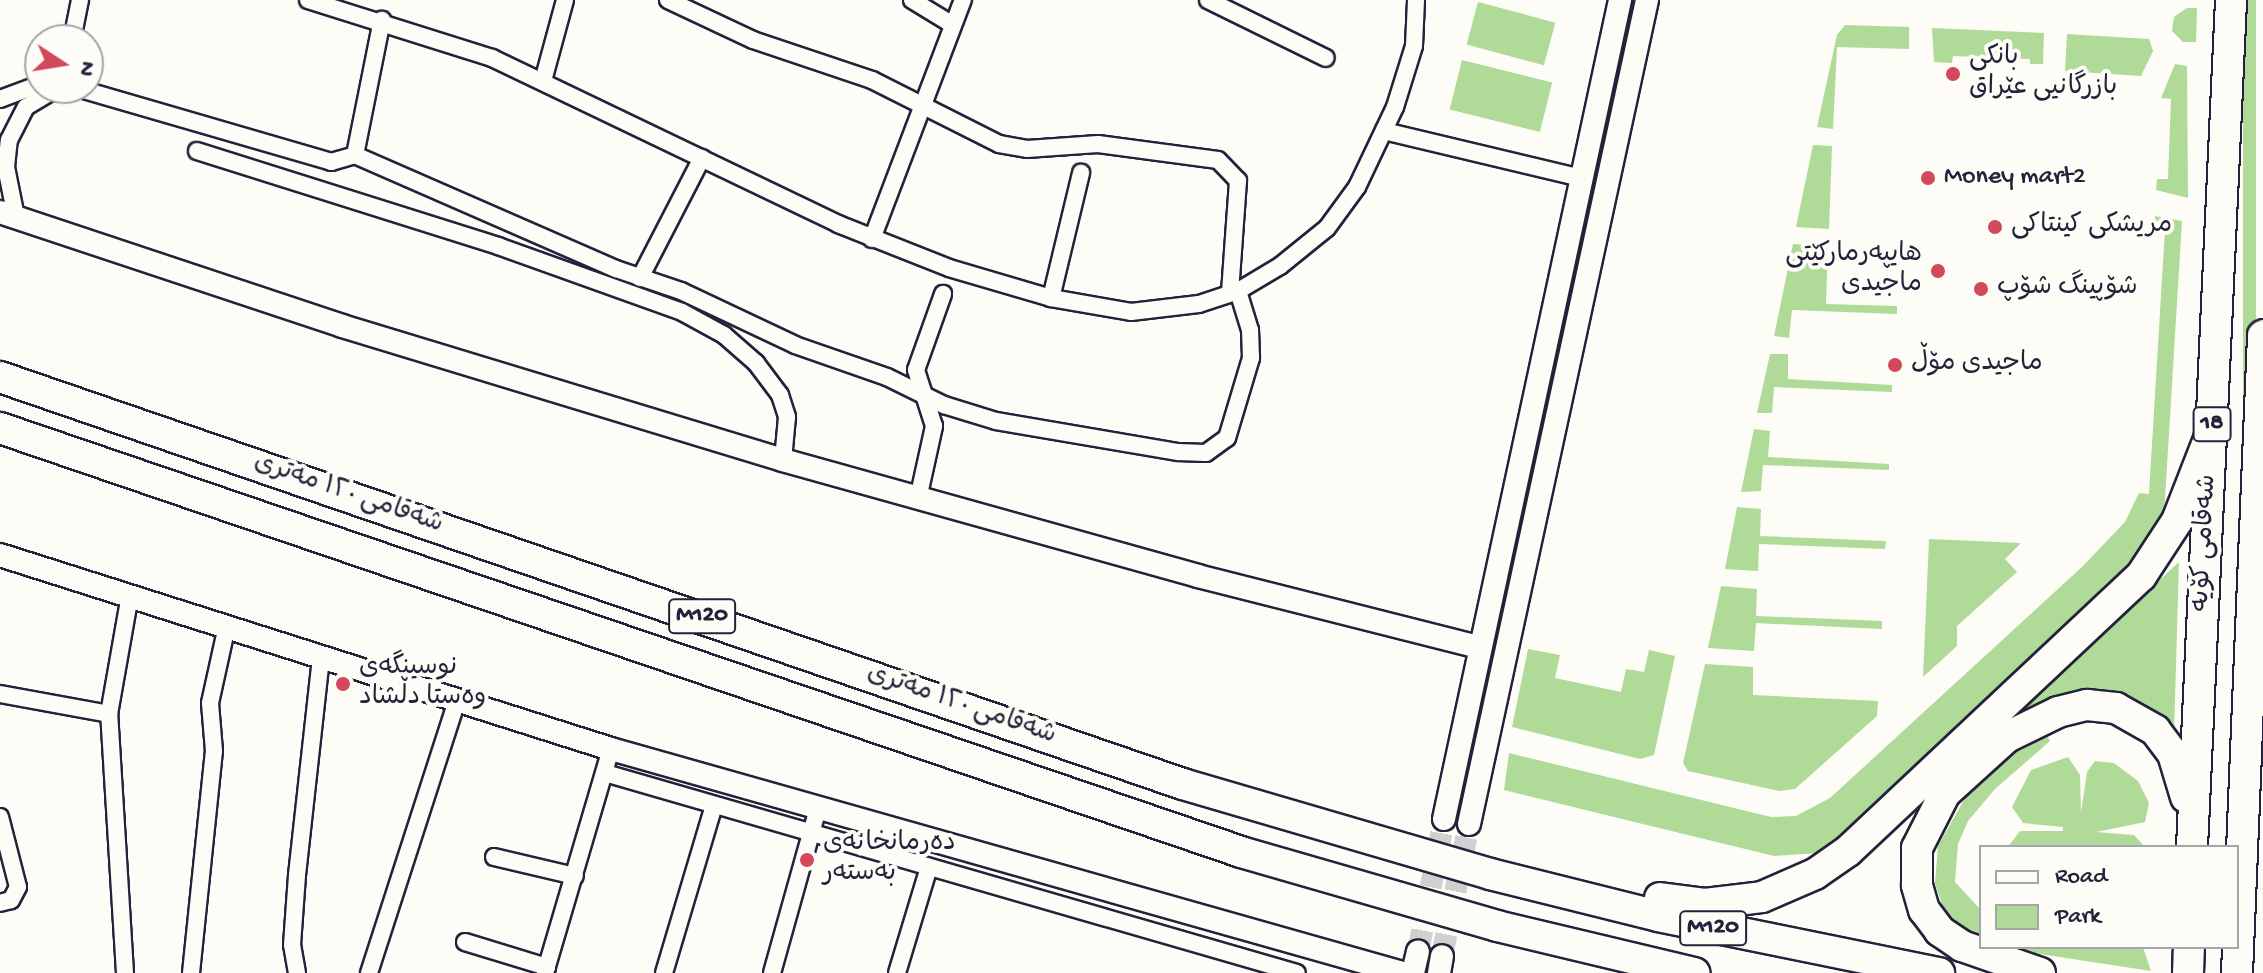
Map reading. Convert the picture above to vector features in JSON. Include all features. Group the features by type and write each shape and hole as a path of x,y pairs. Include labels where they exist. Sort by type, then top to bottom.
{"highway":[{"name":"شەقامی کۆیە","path":"2192,837 2231,0"},
{"name":"شەقامی کۆیە","path":"2239,932 2263,336"},
{"name":"شەقامی ١٢٠ مەتری","path":"0,377 1183,784 1490,874 1658,916 1939,973"},
{"name":"شەقامی ١٢٠ مەتری","path":"0,428 1241,852 1497,926 1694,973"},
{"path":"1490,874 1705,904 1762,897 1815,874 1886,817 2141,576 2177,521 2212,431"},
{"path":"2040,973 1962,946 1940,931 1924,910 1915,871 1920,836 1930,813 1964,773 2007,737 2058,712 2087,705 2116,708 2143,721 2165,741 2178,768 2192,837"},
{"path":"2245,809 2263,768"},
{"path":"1497,926 1616,973"},
{"path":"2188,973 2189,949"},
{"name":"شەقامی کۆیە","path":"2237,973 2238,949"}],"street":[{"path":"75,24 80,0"},
{"path":"308,0 382,20 543,81 872,239 1051,298 1131,312 1199,304 1234,292 1280,266 1327,228 1357,187 1384,131 1410,60 1416,0"},
{"path":"543,81 565,0"},
{"path":"104,96 331,162 355,155 640,278 681,291 795,345 887,377 929,399 996,421 1206,453 1227,438 1248,375 1250,330 1234,292 1238,181 1231,167 1163,150 1076,144 1013,147 924,110 872,80 739,34 668,0"},
{"path":"912,0 953,25"},
{"path":"872,239 924,110 963,0"},
{"path":"1208,0 1326,58"},
{"path":"1444,819 1620,0"},
{"path":"1469,824 1647,0"},
{"path":"355,155 382,20"},
{"path":"0,99 24,90"},
{"path":"31,104 12,129 6,167 8,214 342,326 783,460 918,499 1479,647"},
{"path":"1597,108 1622,113"},
{"path":"1384,131 1582,178"},
{"path":"197,151 498,246 682,312 724,335 756,363 780,395 787,417 783,460"},
{"path":"640,278 702,158"},
{"path":"1051,298 1081,173"},
{"path":"918,499 934,426 917,361 943,294"},
{"path":"0,555 129,600 611,749 1402,973"},
{"path":"125,973 109,714 129,600"},
{"path":"191,973 214,751 210,703 226,630"},
{"path":"297,973 292,945 297,875 321,659"},
{"path":"0,694 109,714"},
{"path":"369,973 457,701"},
{"path":"465,942 546,970 611,749"},
{"path":"605,773 1297,973"},
{"path":"664,973 714,805"},
{"path":"772,973 818,808"},
{"path":"0,817 18,887 11,900 0,903"},
{"path":"494,857 575,876"},
{"path":"900,972 929,867"}],"green space":[{"path":"2243,0 2256,0 2256,848 2243,848"},
{"path":"1478,2 1555,23 1544,65 1467,45"},
{"path":"2187,8 2197,8 2196,42 2183,42 2172,31 2174,17"},
{"path":"1845,25 1909,27 1909,49 1837,47 1833,129 1817,127 1837,35"},
{"path":"1932,28 2044,33 2043,64 2030,64 2030,59 1953,56 1952,63 1934,62"},
{"path":"2067,34 2149,39 2153,51 2141,76 2065,71"},
{"path":"1462,60 1552,82 1540,132 1450,109"},
{"path":"2175,64 2187,66 2188,198 2156,190 2157,179 2168,179 2171,99 2161,98"},
{"path":"1813,145 1832,146 1829,229 1796,227"},
{"path":"2155,216 2182,221 2164,515 2135,562 1820,853 1774,856 1504,790 1509,753 1771,817 1796,816 1830,798 2082,567 2125,522 2139,493 2149,494 2165,229 2155,227"},
{"path":"1793,244 1828,247 1826,304 1897,306 1897,314 1792,310 1789,338 1774,336"},
{"path":"1770,354 1788,354 1788,379 1892,385 1892,392 1774,387 1772,413 1757,413"},
{"path":"1754,429 1770,431 1768,457 1889,464 1889,470 1763,465 1761,491 1741,492"},
{"path":"1737,507 1761,509 1760,536 1886,541 1885,549 1759,544 1758,571 1725,569"},
{"path":"1929,539 2021,543 2005,559 2017,572 1957,626 1957,646 1923,677"},
{"path":"2179,562 2174,734 2157,718 2011,719"},
{"path":"1721,586 1757,589 1756,616 1882,621 1882,629 1756,623 1754,651 1708,648"},
{"path":"1528,649 1560,655 1555,678 1621,692 1626,669 1644,672 1649,650 1675,656 1654,755 1640,759 1512,727"},
{"path":"1705,664 1753,667 1753,695 1878,701 1877,716 1795,789 1779,791 1688,771 1683,763"},
{"path":"2044,730 2050,741 1995,789 1968,821 1958,844 1955,882 1979,908 1979,940 1945,914 1935,883 1938,846 1969,791 2007,754"},
{"path":"2068,757 2080,775 2081,813 2087,772 2095,761 2114,763 2138,781 2149,803 2145,822 2096,832 2134,835 2143,845 2010,845 2020,831 2063,831 2063,827 2023,823 2012,807 2031,770"},
{"path":"2008,949 2144,949 2151,971"}],"tunnel":[{"path":"1418,952 1444,819"},
{"path":"1442,956 1469,824"}],"place":[{"name":"بانکی بازرگانیی عێراق","path":"1953,74"},
{"name":"Money mart2","path":"1928,178"},
{"name":"مریشکی کینتاکی","path":"1995,227"},
{"name":"هایپەرمارکێتی ماجیدی","path":"1938,271"},
{"name":"شۆپینگ شۆپ","path":"1981,289"},
{"name":"ماجیدی مۆڵ","path":"1895,365"},
{"name":"نوسینگەی وەستا دڵشاد","path":"343,684"},
{"name":"دەرمانخانەی بەستەر","path":"807,860"}]}
